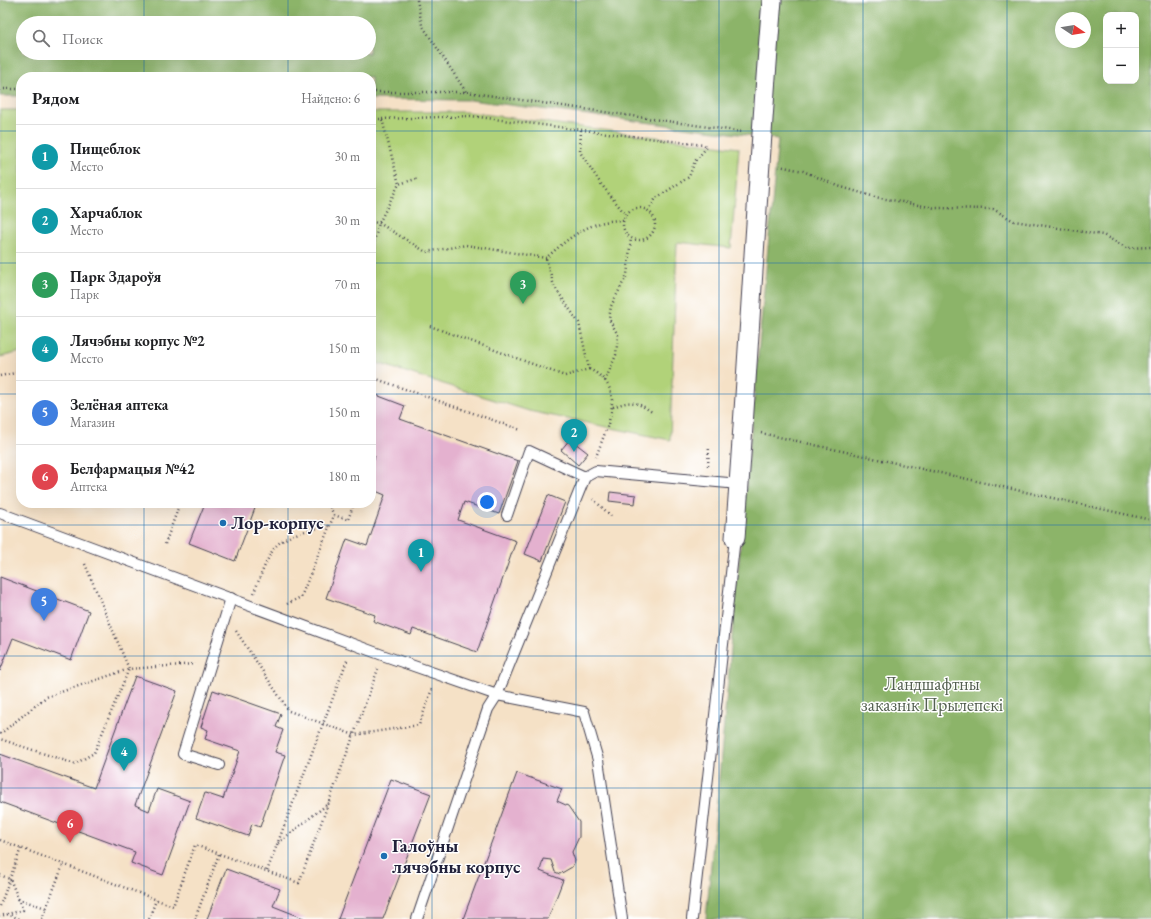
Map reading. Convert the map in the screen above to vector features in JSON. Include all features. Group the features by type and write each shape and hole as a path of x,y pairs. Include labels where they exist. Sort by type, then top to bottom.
{"street":[{"path":"735,538 744,429 761,133 772,0"}],"lane":[{"path":"507,515 529,450 585,477"},
{"path":"417,919 488,709 497,695 585,477 596,470 739,484"},
{"path":"0,512 250,604 385,656 497,695 584,712 598,760 622,919"},
{"path":"692,919 735,538"},
{"path":"219,765 183,754 232,598"}],"path":[{"path":"417,0 422,25 454,77 466,92"},
{"path":"0,89 16,89"},
{"path":"376,92 466,92 761,133"},
{"path":"376,119 470,116 704,145 707,147 695,162 689,177 656,198 649,210"},
{"path":"376,234 379,223 399,184 382,119"},
{"path":"581,130 580,152 601,184 626,215"},
{"path":"759,171 778,166 803,171 838,186 875,197 935,208 993,209 1014,221 1103,235 1126,248 1151,247"},
{"path":"399,184 419,178"},
{"path":"644,208 649,210 655,219 652,235 642,240 631,238 624,230 624,220 626,215 634,209 644,208"},
{"path":"376,223 426,252 466,245 546,258 575,233 608,220 624,220"},
{"path":"605,381 616,355 618,335 609,319 611,306 628,275 631,238"},
{"path":"546,258 554,286 579,323 589,369"},
{"path":"430,326 565,376 589,369 597,373 609,385 613,407 600,443"},
{"path":"0,376 16,373"},
{"path":"376,379 521,430"},
{"path":"613,407 629,401 640,404 652,412"},
{"path":"744,429 1151,520"},
{"path":"707,481 709,446"},
{"path":"592,498 612,516"},
{"path":"165,544 178,508"},
{"path":"330,508 334,515 348,520 352,508"},
{"path":"288,603 301,597 334,515"},
{"path":"250,604 261,575 276,545 305,530 329,526"},
{"path":"0,739 75,764 94,753 129,669 85,564"},
{"path":"226,615 289,711 354,735 419,725 432,690"},
{"path":"267,871 353,643"},
{"path":"0,840 62,865 173,906 195,845 299,883 378,670 385,656"},
{"path":"0,734 46,697 129,669 212,662"},
{"path":"277,844 329,802"},
{"path":"0,906 21,848"},
{"path":"195,919 219,854"},
{"path":"42,919 62,865"},
{"path":"0,876 10,879"},
{"path":"0,916 23,910 10,879"},
{"path":"18,899 46,908"},
{"path":"149,919 156,900"},
{"path":"8,914 20,919"}],"green space":[{"name":"Ландшафтны заказнік Прылепскі","path":"0,0 1151,0 1151,919 706,919 778,139 470,100 376,99 376,72 16,72 16,96 0,96"},
{"path":"0,110 16,110 16,353 0,357"},
{"path":"376,112 467,112 739,148 731,248 677,242 670,440 529,411 376,363"}],"building":[{"path":"376,395 405,406 400,419 518,461 499,514 464,502 458,520 516,541 477,652 413,629 411,635 373,621 375,615 326,598 347,539 367,546 385,495 376,491"},
{"path":"570,439 588,453 578,465 561,450"},
{"path":"610,492 636,495 635,504 609,501"},
{"path":"548,495 565,502 542,561 525,554"},
{"name":"Лор-корпус","path":"203,508 255,508 235,561 189,543"},
{"path":"0,577 89,611 71,660 13,638 0,671"},
{"path":"135,676 177,691 135,805 149,811 157,789 190,801 163,875 131,863 135,852 0,802 0,754 94,788"},
{"path":"213,690 281,714 276,727 283,730 275,752 285,755 260,827 252,824 248,836 196,818 205,793 223,799 240,751 205,739 208,730 201,727"},
{"path":"517,773 562,789 557,801 568,806 579,822 579,837 572,852 575,861 572,867 560,874 555,872 551,860 543,859 540,871 563,880 548,919 463,919"},
{"name":"Галоўны лячэбны корпус","path":"391,779 431,794 383,919 338,919"},
{"path":"226,869 280,889 273,906 306,919 207,919"}],"place":[{"name":"Парк Здароўя","path":"523,304"},
{"name":"Харчаблок","path":"574,452"},
{"name":"Лор-корпус","path":"223,523"},
{"name":"Пищеблок","path":"421,572"},
{"name":"Зелёная аптека","path":"44,621"},
{"name":"Лячэбны корпус №2","path":"124,771"},
{"name":"Белфармацыя №42","path":"70,843"},
{"name":"Галоўны лячэбны корпус","path":"384,856"}]}
